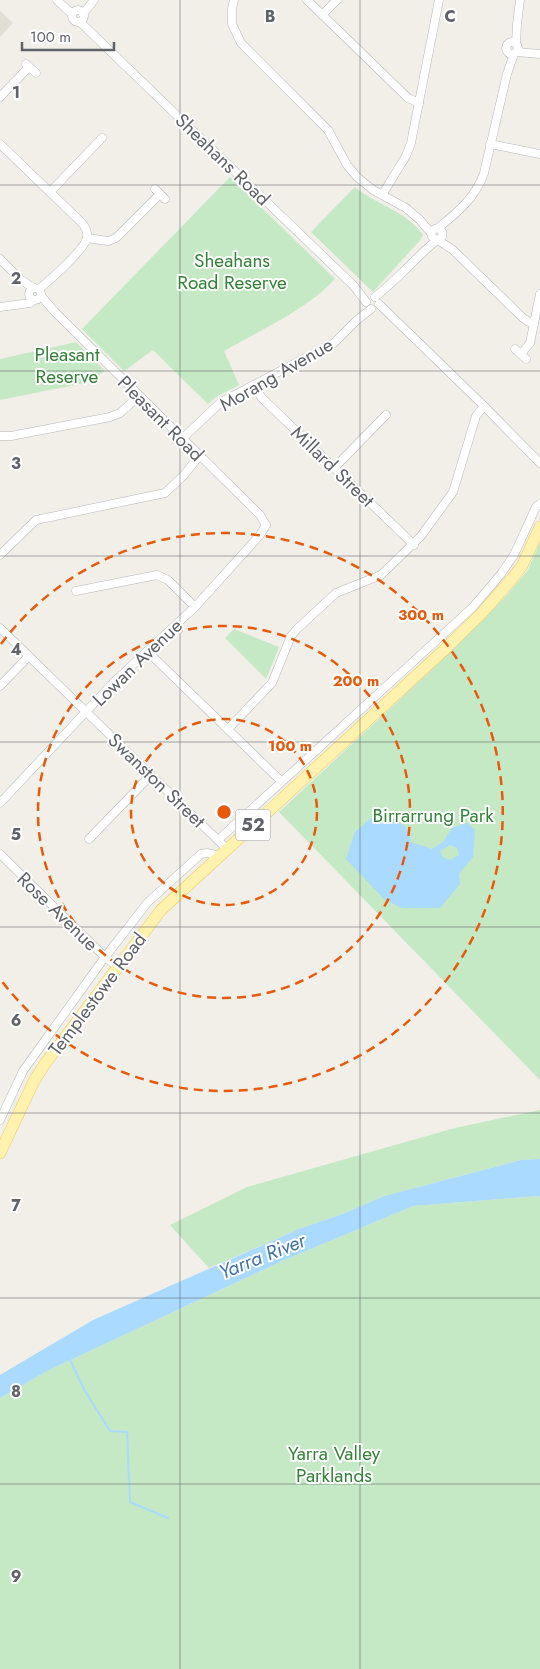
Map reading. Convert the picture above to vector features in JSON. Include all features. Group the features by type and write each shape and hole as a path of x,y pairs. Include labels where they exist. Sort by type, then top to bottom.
{"main road":[{"name":"Templestowe Road","path":"0,1153 34,1081 44,1065 154,917 482,613 522,566 540,527"}],"street":[{"name":"Sheahans Road","path":"59,0 79,15 93,33 354,286 397,322 537,457 540,464"},
{"path":"79,15 93,0"},
{"path":"234,0 232,24 240,43 328,130 347,165 357,177 373,190 400,204 420,220 454,250 523,318 529,322 534,321"},
{"path":"307,0 408,98 420,103"},
{"path":"322,15 337,0"},
{"path":"382,195 409,150 420,103 439,0"},
{"path":"437,234 471,198 479,186 484,173 514,49 520,0"},
{"path":"514,49 538,54"},
{"path":"0,97 28,65 36,73"},
{"path":"50,192 102,138"},
{"path":"0,144 85,226 87,238 84,246 36,294 30,303 0,307"},
{"path":"490,144 540,154"},
{"path":"87,238 108,241 116,238 160,194"},
{"name":"Morang Avenue","path":"183,440 221,402 334,343 437,234"},
{"name":"Pleasant Road","path":"0,259 270,525"},
{"path":"520,354 530,343 540,294"},
{"name":"Millard Street","path":"253,385 262,398 414,544"},
{"path":"0,436 11,436 115,415 124,411 139,396"},
{"path":"228,729 272,683 291,636 297,629 332,595 377,578 414,544 453,492 476,416 484,406"},
{"path":"335,468 386,415"},
{"path":"0,555 36,520 160,495 168,491 201,458"},
{"path":"218,840 473,606 501,574 514,555 536,508 540,504"},
{"name":"Lowan Avenue","path":"0,803 114,682 195,607 270,525"},
{"path":"76,591 157,576 168,580 195,607"},
{"name":"Swanston Street","path":"0,628 218,840 224,853"},
{"path":"148,651 281,781"},
{"path":"0,686 29,656"},
{"path":"89,839 151,775"},
{"name":"Templestowe Road","path":"0,1120 23,1071 105,957 148,902 200,854 224,853"},
{"name":"Rose Avenue","path":"0,854 105,957 117,966"},
{"path":"0,867 7,860"},
{"path":"0,1120 12,1128"}],"shaded area":[{"path":"0,11 13,23 0,37"}],"green space":[{"name":"Sheahans Road Reserve","path":"230,177 335,279 297,310 224,351 239,385 216,397 208,404 153,350 124,371 82,329"},
{"name":"Sheahans Road Reserve","path":"355,187 409,220 423,235 373,292 311,232"},
{"name":"Pleasant Reserve","path":"76,342 105,371 85,383 0,400 0,359"},
{"name":"Birrarrung Park","path":"540,542 540,1080 279,812 442,660 507,595 528,570"},
{"path":"234,629 279,647 266,679 225,638"},
{"path":"540,1110 540,1159 521,1160 384,1196 345,1213 299,1229 209,1268 170,1225 247,1187 455,1128"},
{"name":"Yarra Valley Parklands","path":"540,1196 540,1669 0,1669 0,1398 47,1371 280,1262 413,1206"}],"water":[{"path":"376,814 392,818 406,827 411,842 432,849 443,842 452,828 467,823 475,830 473,857 459,874 460,884 440,908 402,908 385,900 346,859 355,832","holes":["450,845 457,848 459,855 450,860 443,857 440,851"]},
{"name":"Yarra River","path":"540,1159 540,1196 413,1206 280,1262 47,1371 0,1398 0,1375 93,1320 299,1229 345,1213 384,1196 521,1160"}],"waterway":[{"path":"70,1360 85,1391 110,1431 127,1432 130,1502 168,1518"}]}
